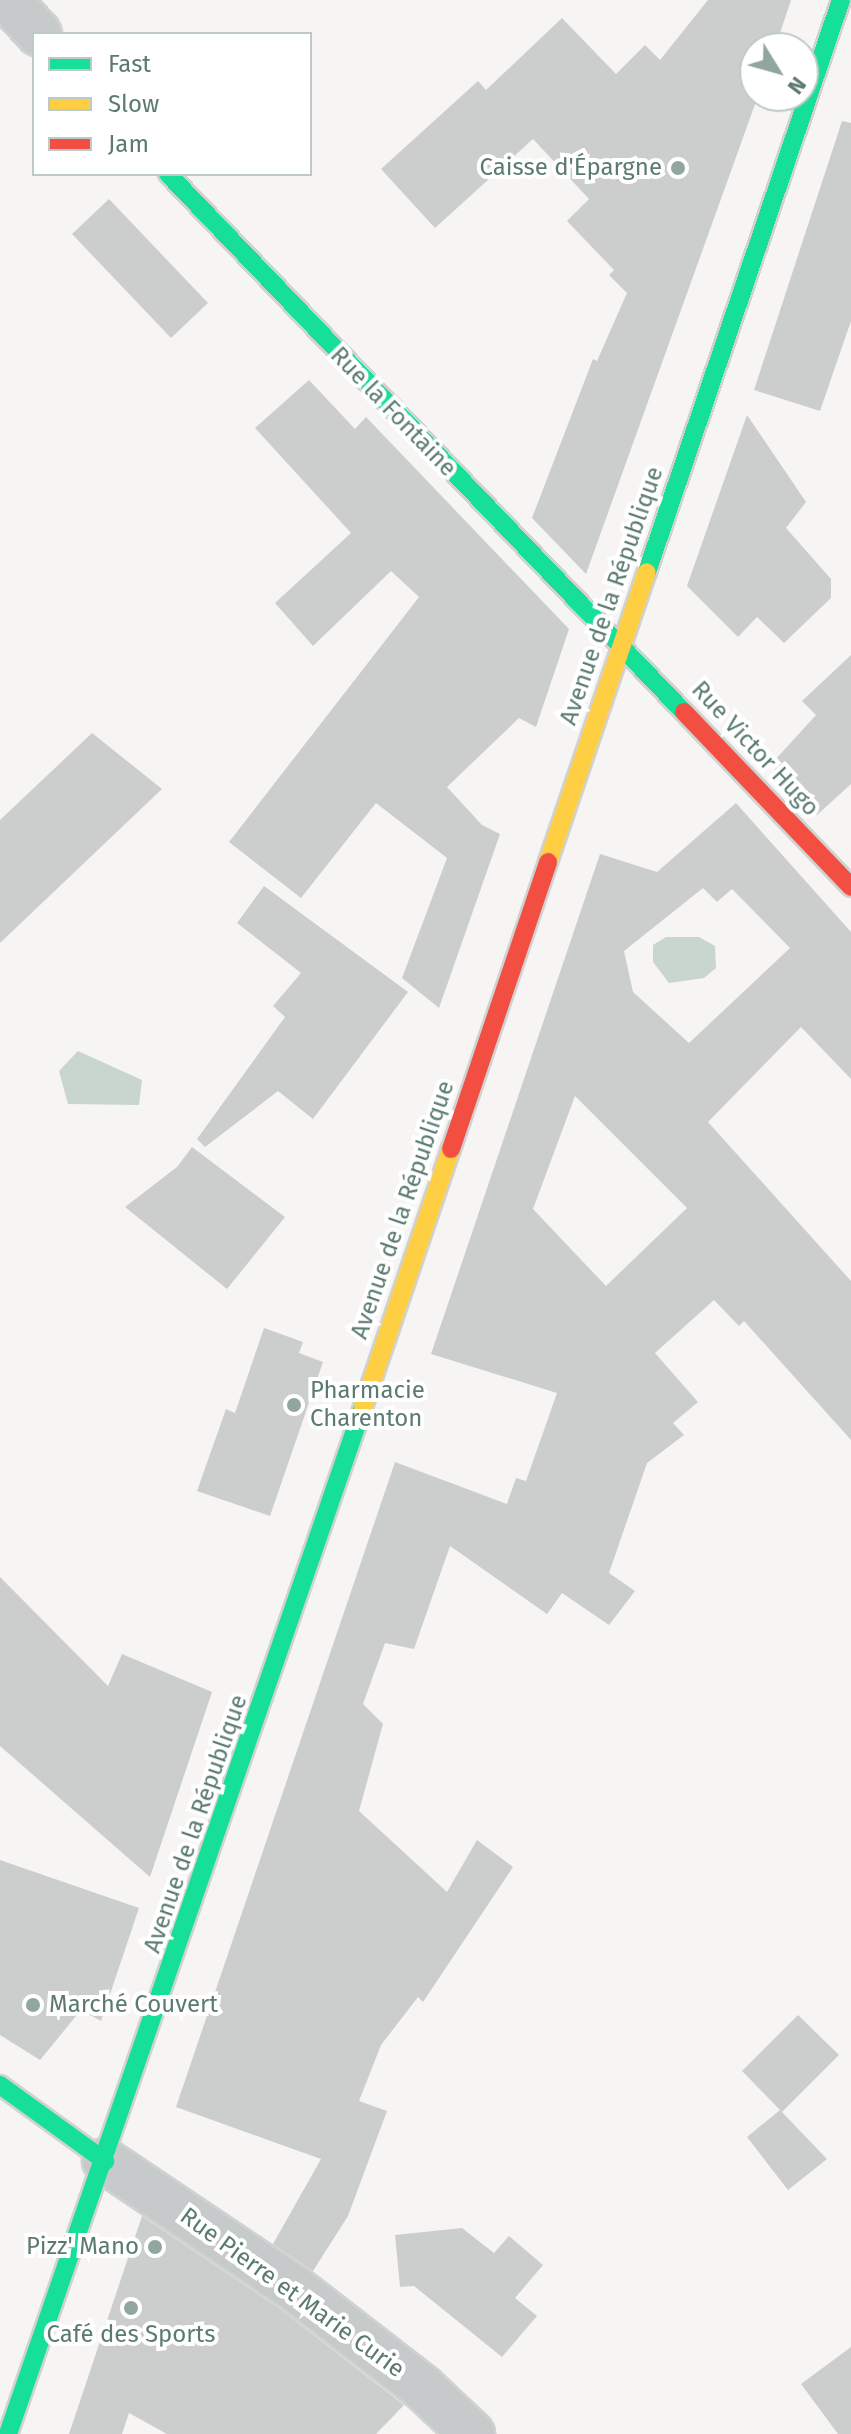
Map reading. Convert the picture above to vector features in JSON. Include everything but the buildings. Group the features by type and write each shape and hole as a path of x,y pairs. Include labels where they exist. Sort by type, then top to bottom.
{"main road":[{"name":"Avenue de la République","path":"8,2434 105,2161 841,0"},
{"name":"Rue la Fontaine","path":"170,176 621,647"},
{"name":"Rue Victor Hugo","path":"621,647 673,696 851,887"},
{"path":"0,2085 105,2161"}],"street":[{"path":"8,0 37,32"},
{"name":"Rue Pierre et Marie Curie","path":"105,2161 294,2288 472,2434"}],"shaded area":[{"path":"666,937 699,937 715,946 716,968 704,978 669,983 653,962 653,945"},
{"path":"78,1051 142,1080 139,1105 68,1104 59,1071"}],"traffic: fast":[{"path":"647,572 841,0"},
{"path":"170,176 684,712"},
{"path":"8,2434 363,1407"},
{"path":"0,2085 105,2161"}],"traffic: slow":[{"path":"548,862 647,572"},
{"path":"363,1407 451,1149"}],"traffic: jam":[{"path":"684,712 851,887"},
{"path":"451,1149 548,862"}],"place":[{"name":"Caisse d'Épargne","path":"678,168"},
{"name":"Pharmacie Charenton","path":"294,1405"},
{"name":"Marché Couvert","path":"33,2005"},
{"name":"Pizz' Mano","path":"155,2247"},
{"name":"Café des Sports","path":"131,2308"}]}
